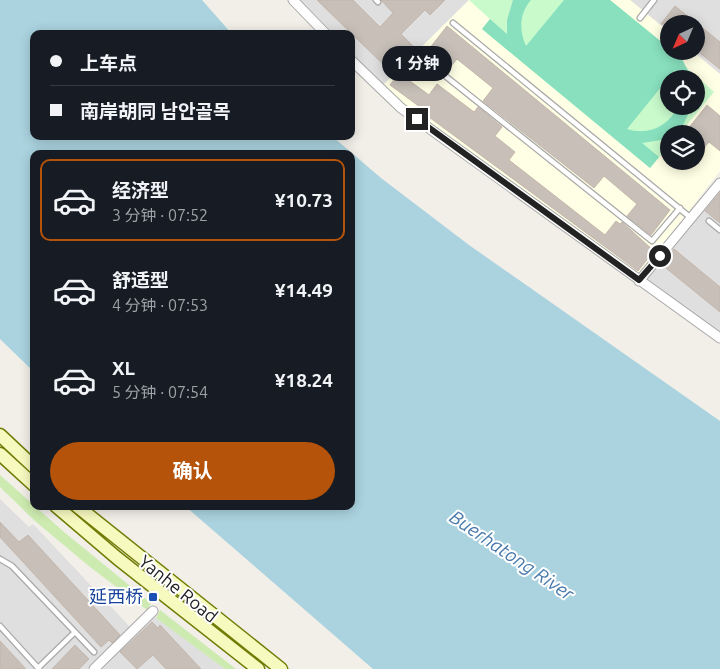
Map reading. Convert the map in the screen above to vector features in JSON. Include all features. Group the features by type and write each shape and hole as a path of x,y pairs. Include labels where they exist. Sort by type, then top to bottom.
{"main road":[{"path":"0,435 30,463"},
{"path":"0,454 30,481"},
{"name":"Yanhe Road","path":"61,510 116,558 258,669"},
{"name":"Yanhe Road","path":"82,510 280,669"}],"street":[{"path":"294,0 322,30"},
{"path":"355,64 401,108 720,338"},
{"path":"639,280 692,219 720,183"},
{"path":"94,669 153,611"}],"lane":[{"path":"640,18 654,0"},
{"path":"453,23 692,219"},
{"path":"424,59 652,241 680,208"},
{"path":"710,222 720,230"},
{"path":"0,559 12,566 94,652"},
{"path":"0,626 39,668 76,632"}],"shaded area":[{"path":"301,0 469,0 383,85 355,56 355,30 330,30"},
{"path":"469,0 630,0 660,25 660,60 703,60 720,74 720,171 636,278 409,108 383,85"},
{"path":"630,0 720,0 720,74 703,60 705,60 705,15 660,15 660,25"},
{"path":"720,189 720,333 645,280"},
{"path":"0,499 29,527 33,524 130,627 88,669 0,669"},
{"path":"153,615 216,662 225,669 100,669"}],"green space":[{"path":"469,0 610,0 660,41 660,60 680,60 689,70 660,70 660,115 695,115 686,125 660,125 660,156 650,168 482,29 490,19"},
{"path":"513,0 531,0 524,11 521,22 526,46 564,0 610,0 660,41 660,60 683,61 688,70 660,70 660,88 627,129 643,131 660,126 660,140 642,143 659,157 650,168 482,29 490,19 507,34 507,20"},
{"path":"705,84 714,92 705,103"},
{"path":"673,115 688,115 683,125 662,125"},
{"path":"0,475 30,502 30,510 39,510 151,603 147,610 90,567 35,521 0,487"},
{"path":"160,610 236,669 225,669 156,618"}],"water":[{"path":"0,0 202,0 228,30 30,30 30,140 337,140 348,150 30,150 30,368 0,339"},
{"name":"Buerhatong River","path":"355,156 381,178 469,245 720,421 720,669 373,669 190,510 355,510"}],"building":[{"path":"317,0 353,0 380,27 393,13 381,0 445,0 430,15 425,10 401,34 414,47 390,71 355,37 355,30 348,30"},
{"path":"675,6 686,15 668,15"},
{"path":"447,26 670,210 651,235 627,216 637,204 604,176 594,188 483,101 493,88 457,59 447,71 426,53"},
{"path":"705,30 720,42 720,69 705,57"},
{"path":"399,73 429,95 437,84 474,112 478,107 502,127 495,136 515,152 509,160 605,235 616,221 620,224 622,222 654,251 638,271 418,109 420,107 390,85"},
{"path":"707,105 720,116 720,151 709,142 705,147 705,125 691,125 699,115 705,115"},
{"path":"720,193 720,223 705,211"},
{"path":"674,249 720,287 720,312 661,264"},
{"path":"0,522 19,542 28,535 120,635 112,643 109,640 101,647 0,537"},
{"path":"152,622 158,628 160,625 201,669 166,669 153,655 137,669 120,652"},
{"path":"0,641 26,669 0,669"},
{"path":"75,645 89,659 79,669 52,669"}],"place":[{"name":"延西桥","path":"153,597"}],"route":[{"path":"417,119 639,280 660,256"}]}
